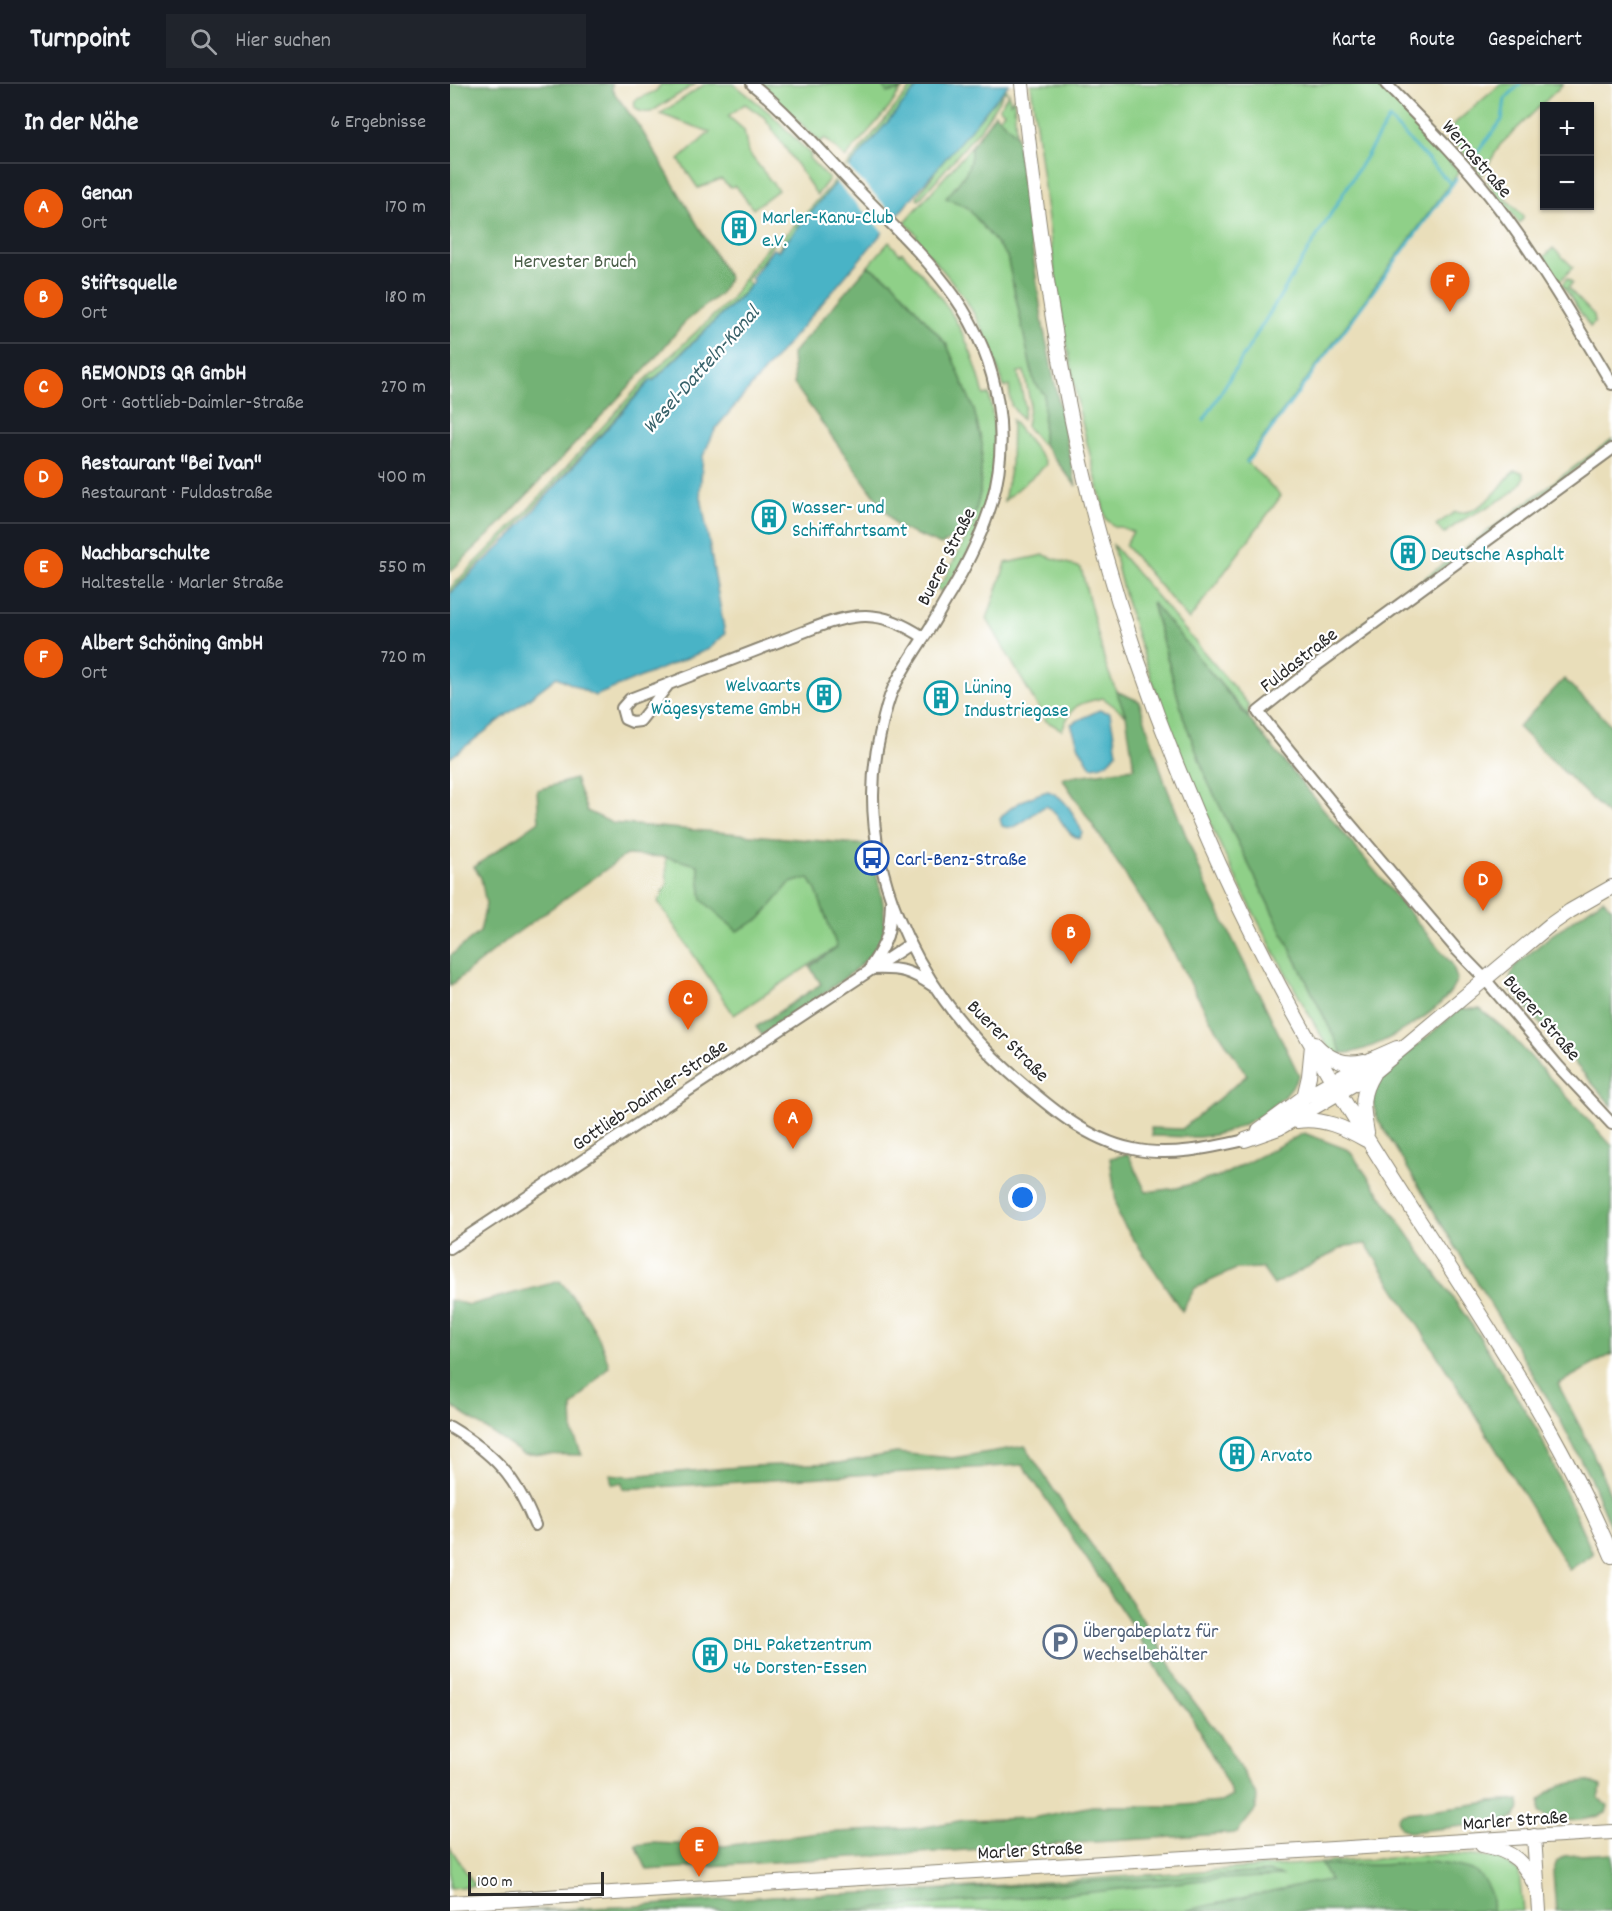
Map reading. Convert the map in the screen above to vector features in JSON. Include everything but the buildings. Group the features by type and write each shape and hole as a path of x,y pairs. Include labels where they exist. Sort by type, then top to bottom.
{"main road":[{"path":"1022,86 1048,290 1089,497 1144,682 1189,797 1243,912 1335,1087 1544,1418 1581,1485 1612,1556"},
{"path":"1484,978 1566,913 1612,887"},
{"name":"Buerer Straße","path":"1335,1087 1412,1041 1484,978"},
{"path":"1304,1030 1324,1054 1336,1061 1373,1065 1362,1100 1368,1141"},
{"path":"1304,1097 1312,1045"},
{"path":"1245,1140 1304,1097 1335,1087"},
{"path":"1245,1140 1262,1136 1289,1122 1335,1087"},
{"path":"1289,1122 1316,1119 1347,1130 1368,1141"},
{"name":"Marler Straße","path":"450,1903 1612,1832"},
{"path":"1534,1836 1539,1911"},
{"path":"1465,1842 1510,1852 1530,1875 1538,1892"}],"street":[{"name":"Buerer Straße","path":"752,84 775,103 945,283 971,321 989,366 996,391 1001,429 1000,459 996,491 982,535 970,560 891,694 879,735 875,759 873,806 876,841 891,899 910,944 935,988 965,1028 994,1058 1052,1107 1086,1131 1122,1146 1153,1151 1202,1149 1245,1140"},
{"name":"Werrastraße","path":"1386,84 1488,193 1568,312 1612,384"},
{"name":"Fuldastraße","path":"1484,978 1457,950 1258,712 1313,668 1612,449"},
{"name":"Buerer Straße","path":"668,685 824,624 845,618 871,616 888,619 904,624 923,637"},
{"name":"Gottlieb-Daimler-Straße","path":"868,970 883,948 889,932 891,899"},
{"name":"Gottlieb-Daimler-Straße","path":"450,1248 910,944"},
{"path":"868,970 906,970 935,988"},
{"name":"Buerer Straße","path":"1484,978 1524,1027 1612,1124"},
{"path":"450,1427 486,1451 507,1473 525,1500 535,1525"}],"green space":[{"name":"Hervester Bruch","path":"450,84 612,84 612,90 641,129 729,278 721,293 684,323 651,363 495,529 450,572"},
{"path":"661,84 695,84 651,112 641,112 636,109 635,100 656,91"},
{"path":"705,84 734,84 770,113 811,155 809,158 829,179 817,195 765,118 745,104 728,116 744,130 748,152 778,190 753,209 736,186 730,187 721,179 698,188 679,160 710,132 660,114"},
{"path":"760,84 882,84 887,92 901,90 889,108 845,158 825,138 820,142"},
{"path":"882,84 908,84 902,90 887,93"},
{"path":"914,84 920,84 778,251 785,235 832,184"},
{"path":"1031,84 1378,84 1459,172 1246,461 1281,496 1189,620 1125,545 1133,532 1115,527 1106,519 1079,410 1056,283"},
{"path":"1501,84 1563,84 1544,102 1540,102 1540,106 1500,145 1482,175 1449,135 1454,124"},
{"path":"1006,87 1007,92 1004,92 981,128 919,200 917,199 934,174 934,170"},
{"path":"1009,93 1010,103 1014,98 1016,134 999,118 1004,112 999,108"},
{"path":"995,114 1016,134 1043,326 1076,486 1043,444 1044,394 1034,382 1007,256 967,207 946,198 965,175 970,162 971,147"},
{"path":"971,147 968,168 947,198 967,207 1007,256 1034,382 1044,394 1043,444 1026,426 1030,402 1024,371 1018,372 1025,407 1022,420 1011,405 1009,386 1004,387 988,342 970,306 946,274 914,239 917,235 905,222"},
{"path":"1494,179 1508,194 1505,198 1523,216 1519,223 1487,181"},
{"path":"777,237 763,260 746,280 750,285 742,294 653,380 651,379 511,532 450,592 450,588 522,516 642,383 731,299 750,269"},
{"path":"889,242 918,269 944,301 954,318 971,352 984,395 989,394 993,420 993,473 988,499 970,548 957,571 941,592 935,586 943,582 972,526 980,493 982,444 974,410 947,345 892,281 868,266"},
{"path":"1553,248 1573,267 1560,281 1544,257"},
{"path":"868,266 892,281 947,345 974,410 982,444 980,493 972,526 941,545 897,527 794,384 792,354"},
{"path":"1567,278 1572,283 1568,288 1594,315 1595,322 1590,327 1562,284"},
{"path":"1012,420 1046,465 1004,501 1011,464"},
{"path":"1612,439 1612,442 1358,631 1353,631"},
{"path":"1515,471 1522,472 1524,477 1515,490 1507,496 1460,522 1444,534 1436,525 1455,512 1466,512 1483,504"},
{"path":"1113,545 1248,704 1249,717 1152,604 1184,719 1208,782 1342,1053 1339,1056 1329,1049 1279,960 1232,869 1189,775 1135,630"},
{"path":"1044,555 1081,568 1106,666 1126,715 1103,698 1076,706 1062,730 1046,721 987,619 1006,563"},
{"path":"1152,602 1452,964 1457,979 1449,993 1440,1004 1399,1033 1354,1052 1342,1053 1208,782 1184,719"},
{"path":"1564,679 1612,726 1612,819 1518,727"},
{"path":"1116,691 1139,701 1165,783 1205,883 1299,1075 1281,1099 1270,1109 1242,1125 1213,1135 1152,1136 1151,1128 1182,1129 1247,1075 1210,1019 1160,928 1062,778 1134,768 1126,715"},
{"path":"575,779 587,811 612,823 869,845 884,914 883,936 877,948 865,961 830,989 762,1035 756,1027 821,984 810,967 837,947 816,890 809,878 790,883 760,919 737,931 702,900 698,865 666,857 626,855 507,940 450,986 450,956 480,932 486,904 481,878 474,867 539,821 537,790"},
{"path":"666,857 698,865 702,900 760,919 790,882 809,878 816,890 837,947 734,1015 658,902 667,884"},
{"path":"1603,899 1612,908 1612,1106 1511,990 1509,981 1514,967 1549,937"},
{"path":"1460,1009 1480,1009 1507,1031 1612,1146 1612,1354 1558,1384 1589,1444 1612,1498 1612,1531 1592,1482 1556,1412 1377,1118 1373,1103 1373,1088 1387,1071"},
{"path":"1304,1133 1349,1150 1476,1331 1538,1431 1593,1554 1569,1570 1476,1416 1366,1244 1346,1246 1274,1285 1262,1268 1236,1269 1195,1288 1182,1311 1118,1216 1110,1158 1128,1154 1146,1192 1177,1188 1223,1175"},
{"path":"560,1281 589,1321 601,1342 609,1366 572,1407 573,1433 582,1455 523,1454 450,1405 450,1300 469,1305"},
{"path":"1025,1446 1167,1657 1180,1683 1223,1740 1257,1796 1256,1809 1237,1833 647,1870 636,1845 652,1843 725,1846 817,1833 920,1828 964,1820 1032,1818 1092,1806 1171,1806 1221,1802 1232,1796 1191,1716 1165,1682 1133,1627 1023,1465 623,1489 622,1483 612,1484 610,1474 629,1476 752,1466 839,1463 896,1453 953,1458"},
{"path":"1587,1781 1601,1786 1599,1799 1608,1806 1606,1813 1590,1818 1564,1820 1547,1817 1540,1813 1540,1801 1549,1791 1567,1784"},
{"path":"1519,1800 1520,1809 1514,1818 1501,1822 1409,1832 1401,1828 1397,1820 1400,1814"},
{"path":"450,1847 475,1886 450,1888"},
{"path":"1612,1853 1612,1911 1556,1911 1553,1872 1557,1861 1564,1856"},
{"path":"1450,1854 1498,1858 1519,1872 1523,1911 625,1911"},
{"path":"1431,1862 1460,1867 1479,1875 1489,1890 1492,1911 1184,1911 1330,1880 1321,1865"},
{"path":"1269,1872 1283,1876 1203,1880 1083,1893 839,1911 516,1911 638,1906 772,1896 899,1892"}],"water":[{"name":"Wesel-Datteln-Kanal","path":"920,84 1009,84 716,428 703,456 700,491 725,634 709,649 595,696 557,677 450,758 450,594 509,538 651,380 653,381 742,295 753,282 752,278 773,249 778,251"},
{"path":"1099,710 1110,713 1117,752 1106,763 1091,767 1079,747 1071,724"},
{"path":"1048,791 1060,798 1069,808 1082,832 1080,838 1070,833 1056,813 1046,806 1014,827 1002,826 1000,819 1010,809 1028,798"}],"pier":[{"path":"847,166 897,218 884,233 835,181"}],"waterway":[{"path":"1476,154 1502,120 1505,99 1520,84"},
{"path":"1204,420 1389,119 1452,185"},
{"path":"1247,462 1456,179"}],"place":[{"name":"Marler-Kanu-Club e.V.","path":"739,228"},
{"name":"Albert Schöning GmbH","path":"1450,312"},
{"name":"Wasser- und Schiffahrtsamt","path":"769,517"},
{"name":"Deutsche Asphalt","path":"1408,553"},
{"name":"Welvaarts Wägesysteme GmbH","path":"824,695"},
{"name":"Lüning Industriegase","path":"941,698"},
{"name":"Carl-Benz-Straße","path":"872,858"},
{"name":"Restaurant \"Bei Ivan\"","path":"1483,911"},
{"name":"Stiftsquelle","path":"1071,964"},
{"name":"REMONDIS QR GmbH","path":"688,1030"},
{"name":"Genan","path":"793,1149"},
{"name":"Arvato","path":"1237,1454"},
{"name":"Übergabeplatz für Wechselbehälter","path":"1060,1642"},
{"name":"DHL Paketzentrum 46 Dorsten-Essen","path":"710,1655"},
{"name":"Nachbarschulte","path":"699,1877"}]}
